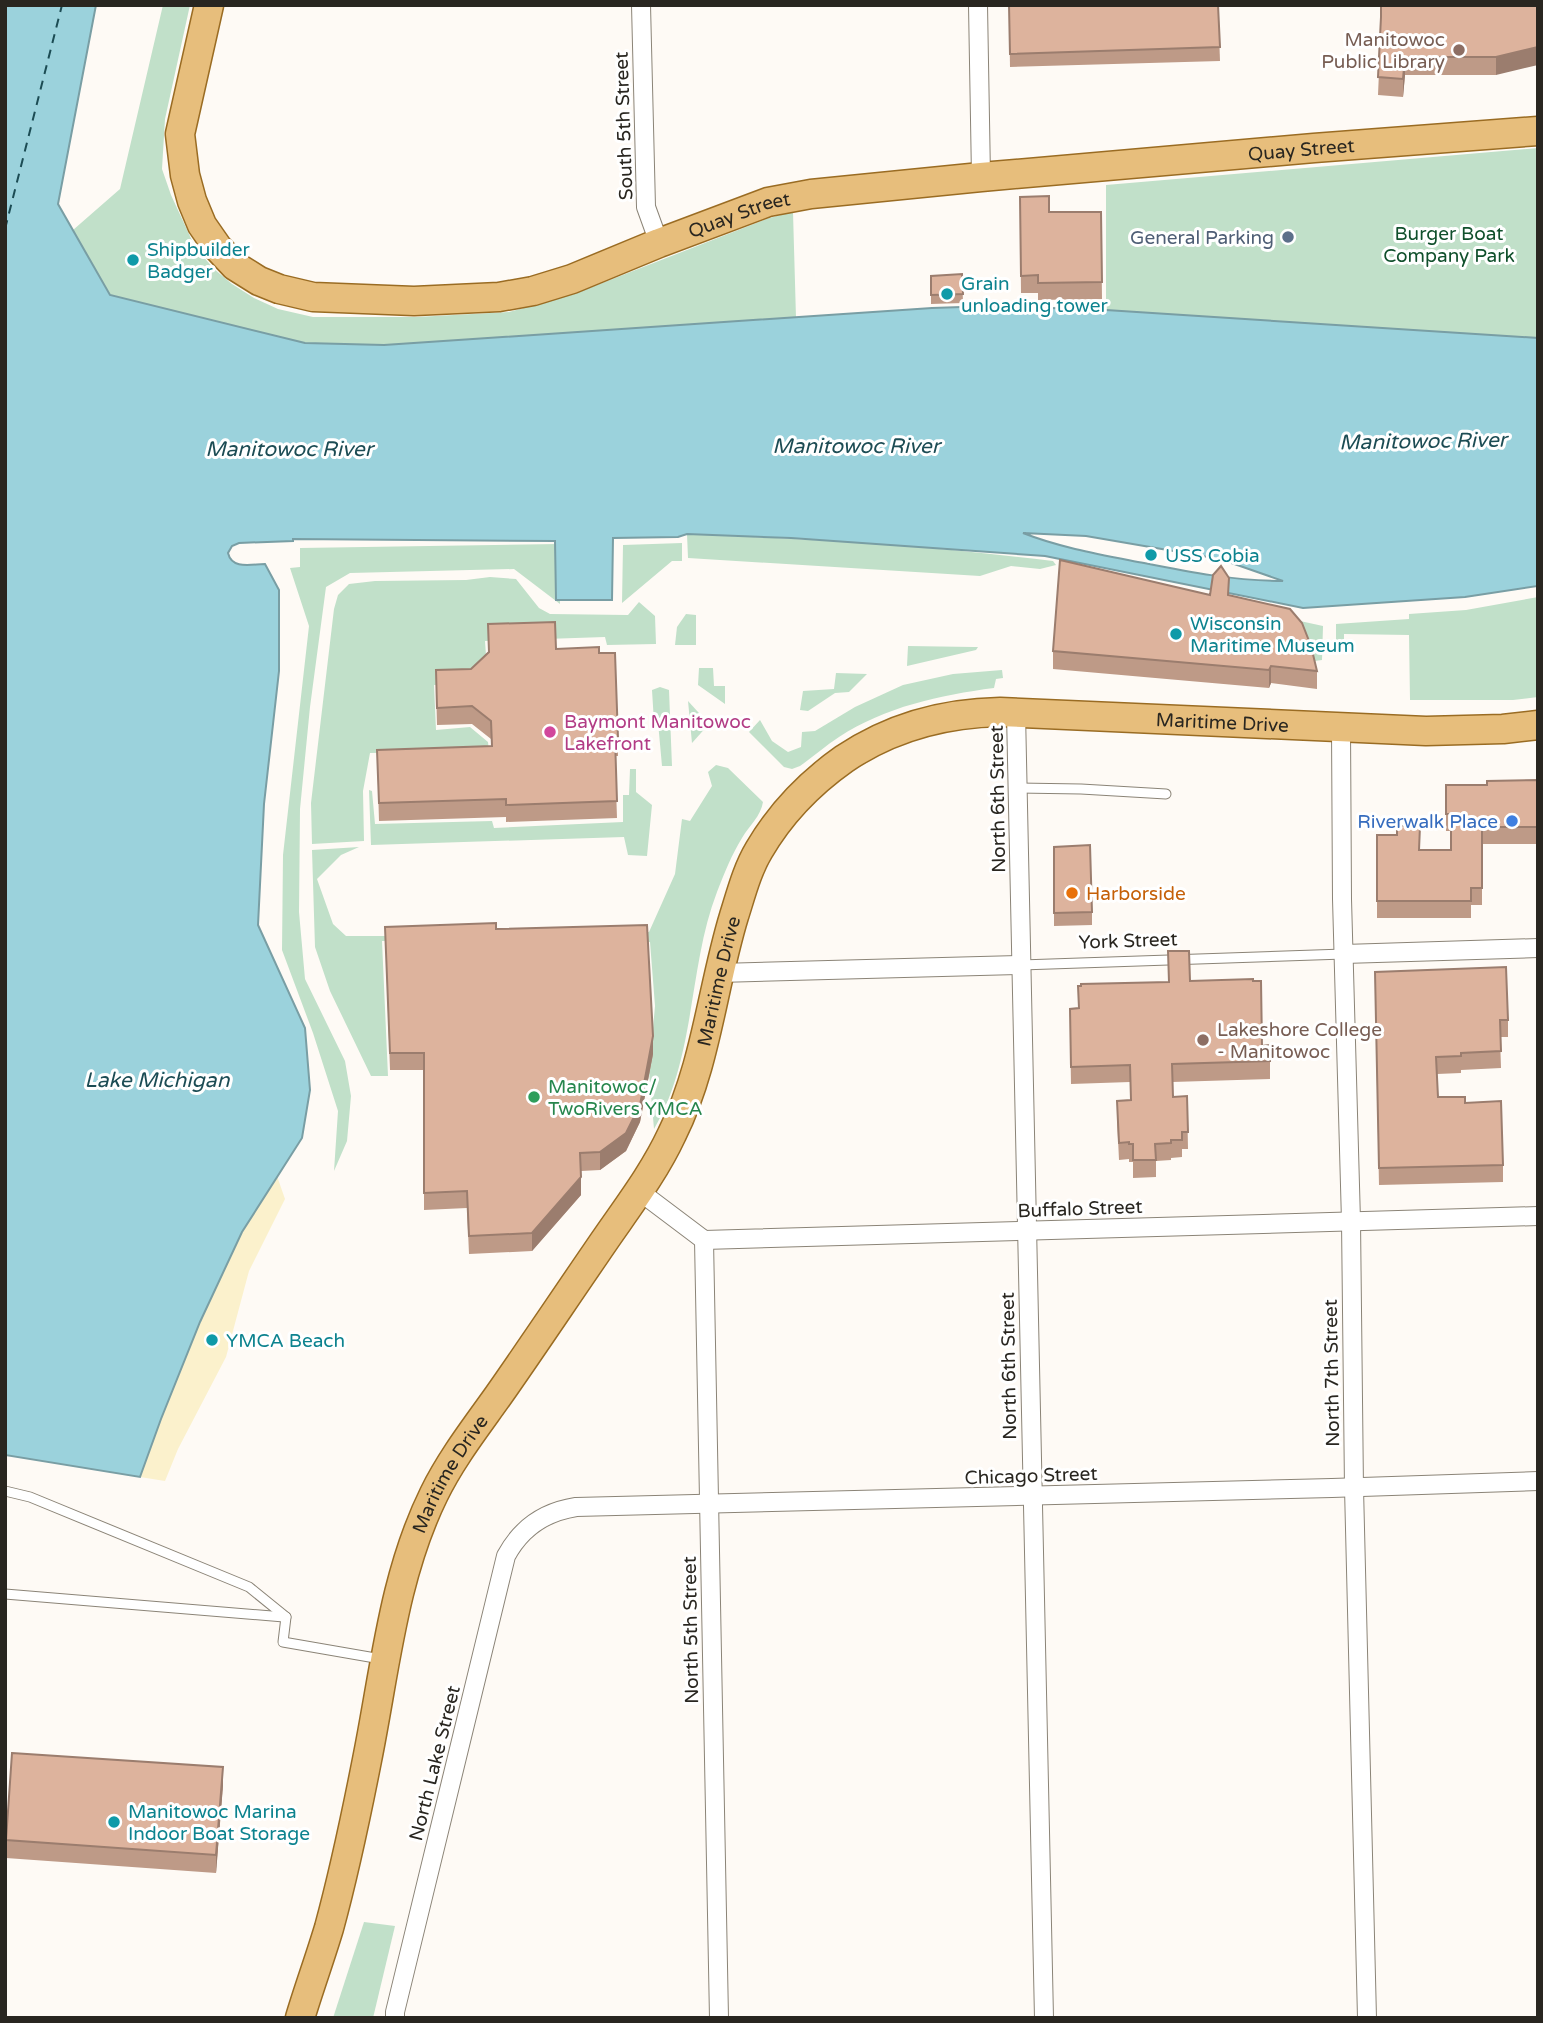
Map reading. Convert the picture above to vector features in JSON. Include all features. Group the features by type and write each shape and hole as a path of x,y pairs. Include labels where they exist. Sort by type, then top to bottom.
{"main road":[{"name":"Quay Street","path":"209,5 180,134 185,175 192,201 202,225 235,266 259,281 279,289 313,297 414,301 499,297 533,291 572,279 768,202 811,194 1314,148 1538,131"},
{"name":"Maritime Drive","path":"300,2018 328,1929 349,1847 401,1582 433,1495 475,1429 639,1191 674,1132 695,1080 728,935 743,889 758,851 793,804 815,782 852,754 908,727 960,714 1016,713 1464,731 1538,724"}],"street":[{"name":"South 5th Street","path":"641,5 646,207 659,243"},
{"path":"978,5 981,177"},
{"name":"North 6th Street","path":"1016,713 1044,2018"},
{"name":"North 7th Street","path":"1341,728 1351,1221 1353,1488 1367,2018"},
{"name":"York Street","path":"1344,954 1538,948"},
{"name":"York Street","path":"719,973 1021,965"},
{"path":"639,1191 704,1240"},
{"name":"Buffalo Street","path":"704,1240 1538,1216"},
{"name":"North 5th Street","path":"704,1240 719,2018"},
{"name":"Chicago Street","path":"530,1525 542,1517 576,1507 1538,1481"},
{"name":"North Lake Street","path":"395,2018 506,1556 518,1537 530,1525"}],"lane":[{"path":"1018,788 1166,794"},
{"name":"York Street","path":"1021,965 1344,954"},
{"path":"5,1491 30,1497 249,1587 286,1617"},
{"path":"5,1594 286,1617"},
{"path":"286,1617 283,1642 384,1660"}],"green space":[{"path":"163,5 190,5 165,119 162,169 195,247 214,269 254,298 278,309 313,317 417,317 509,312 574,294 769,218 793,212 796,318 384,345 305,343 110,295 73,230 120,189"},
{"name":"Burger Boat Company Park","path":"1538,148 1538,338 1106,310 1106,185"},
{"path":"687,534 916,547 1053,561 1056,565 1040,569 1011,566 980,576 688,558"},
{"path":"682,543 682,561 672,561 622,603 623,545"},
{"path":"559,544 560,604 514,569 350,573 326,587 300,809 299,912 305,979 345,1061 351,1096 347,1141 334,1171 338,1111 282,950 283,855 309,626 290,568 300,567 300,548"},
{"path":"490,577 516,579 539,608 550,614 628,615 639,602 655,616 656,644 607,645 605,637 485,641 487,670 473,683 434,685 436,730 470,727 488,742 489,751 370,753 363,791 364,841 312,844 311,803 334,609 338,595 349,584"},
{"path":"1538,597 1538,697 1513,700 1410,700 1409,635 1344,634 1344,652 1336,647 1336,624 1409,619 1409,614 1466,610"},
{"path":"686,614 696,615 696,645 675,645 677,627"},
{"path":"1277,616 1323,626 1322,660 1315,661"},
{"path":"908,646 978,647 976,650 907,666"},
{"path":"699,668 713,668 714,686 725,686 725,704 698,685"},
{"path":"1002,670 1003,678 996,679 994,688 953,694 894,710 839,737 792,769 784,767 749,732 760,720 772,741 788,752 801,747 802,732 815,731 855,707 903,685 953,674"},
{"path":"836,673 867,674 849,692 835,693 808,711 800,710 803,691 834,689"},
{"path":"660,687 669,690 672,766 662,766 658,722 654,722 652,690"},
{"path":"688,701 709,724 692,743"},
{"path":"716,765 728,768 763,802 735,851 717,892 701,951 685,1043 668,1102 654,1129 649,1072 655,1006 650,942 508,943 499,939 382,941 388,1076 371,1076 330,991 315,947 312,850 359,847 341,855 317,879 333,924 346,936 649,932 675,874 682,819 690,821 712,786 708,772"},
{"path":"630,769 636,769 636,792 652,805 647,856 628,855 624,837 371,845 369,790 372,791 375,824 492,821 494,828 623,822 623,795 629,795"},
{"path":"364,1922 395,1926 373,2018 333,2018"}],"sand":[{"name":"YMCA Beach","path":"277,1176 285,1199 249,1271 226,1357 178,1449 165,1481 140,1477 200,1322 242,1232"}],"water":[{"path":"5,5 96,5 58,204 110,295 305,343 384,345 991,306 1106,310 1538,338 1538,586 1465,597 1303,608 1045,556 791,538 687,534 678,537 613,538 612,600 556,600 555,541 293,539 239,543 232,546 228,553 234,562 243,565 265,564 279,590 279,671 264,804 258,925 305,1028 310,1090 302,1138 242,1232 200,1322 140,1477 5,1455","holes":["1023,533 1086,536 1220,559 1283,581 1230,578 1178,570 1082,551"]}],"building":[{"path":"1009,5 1218,5 1220,47 1010,54"},
{"name":"Manitowoc Public Library","path":"1381,5 1538,5 1538,47 1496,57 1405,57 1403,79 1378,77"},
{"path":"1049,196 1049,212 1101,212 1102,282 1038,283 1038,275 1021,276 1020,197"},
{"path":"962,274 963,294 931,295 931,276"},
{"name":"Wisconsin Maritime Museum","path":"1060,560 1210,595 1213,575 1221,566 1229,578 1228,595 1290,609 1302,623 1317,671 1271,666 1269,670 1053,651"},
{"name":"Baymont Manitowoc Lakefront","path":"555,622 556,649 599,647 599,653 615,653 617,801 506,805 506,799 379,803 377,750 492,746 491,721 472,706 437,708 436,670 471,669 489,652 488,624"},
{"path":"1538,780 1538,827 1482,827 1482,888 1471,888 1471,901 1377,901 1377,835 1397,835 1397,826 1420,826 1419,850 1451,850 1451,814 1446,814 1446,785 1487,785 1487,781"},
{"name":"Harborside","path":"1090,845 1092,912 1054,913 1054,847"},
{"name":"Manitowoc/ TwoRivers YMCA","path":"496,923 496,929 647,925 653,1036 640,1105 626,1133 600,1152 580,1153 581,1177 532,1233 469,1236 467,1191 424,1193 424,1053 390,1053 385,927"},
{"path":"1168,951 1189,951 1190,981 1261,981 1262,1046 1270,1045 1270,1061 1172,1064 1173,1097 1187,1096 1188,1132 1182,1132 1182,1140 1155,1144 1156,1160 1133,1160 1133,1144 1119,1143 1117,1101 1131,1100 1130,1065 1071,1067 1070,1009 1079,1008 1078,986 1081,984 1169,982"},
{"path":"1506,967 1508,1020 1500,1020 1501,1051 1436,1057 1438,1097 1465,1097 1465,1103 1501,1101 1503,1165 1379,1168 1375,972"},
{"name":"Manitowoc Marina Indoor Boat Storage","path":"12,1753 223,1767 216,1855 6,1840"}],"ferry route":[{"path":"5,229 62,5"}],"place":[{"name":"Manitowoc Public Library","path":"1459,50"},
{"name":"General Parking","path":"1288,237"},
{"name":"Shipbuilder Badger","path":"133,260"},
{"name":"Grain unloading tower","path":"947,294"},
{"name":"USS Cobia","path":"1151,555"},
{"name":"Wisconsin Maritime Museum","path":"1176,634"},
{"name":"Baymont Manitowoc Lakefront","path":"550,732"},
{"name":"Riverwalk Place","path":"1512,821"},
{"name":"Harborside","path":"1072,893"},
{"name":"Lakeshore College - Manitowoc","path":"1203,1040"},
{"name":"Manitowoc/ TwoRivers YMCA","path":"534,1097"},
{"name":"YMCA Beach","path":"212,1340"},
{"name":"Manitowoc Marina Indoor Boat Storage","path":"114,1822"}],"water label":[{"name":"Manitowoc River","path":"1423,441"},
{"name":"Manitowoc River","path":"856,446"},
{"name":"Manitowoc River","path":"289,449"},
{"name":"Lake Michigan","path":"157,1080"}]}
